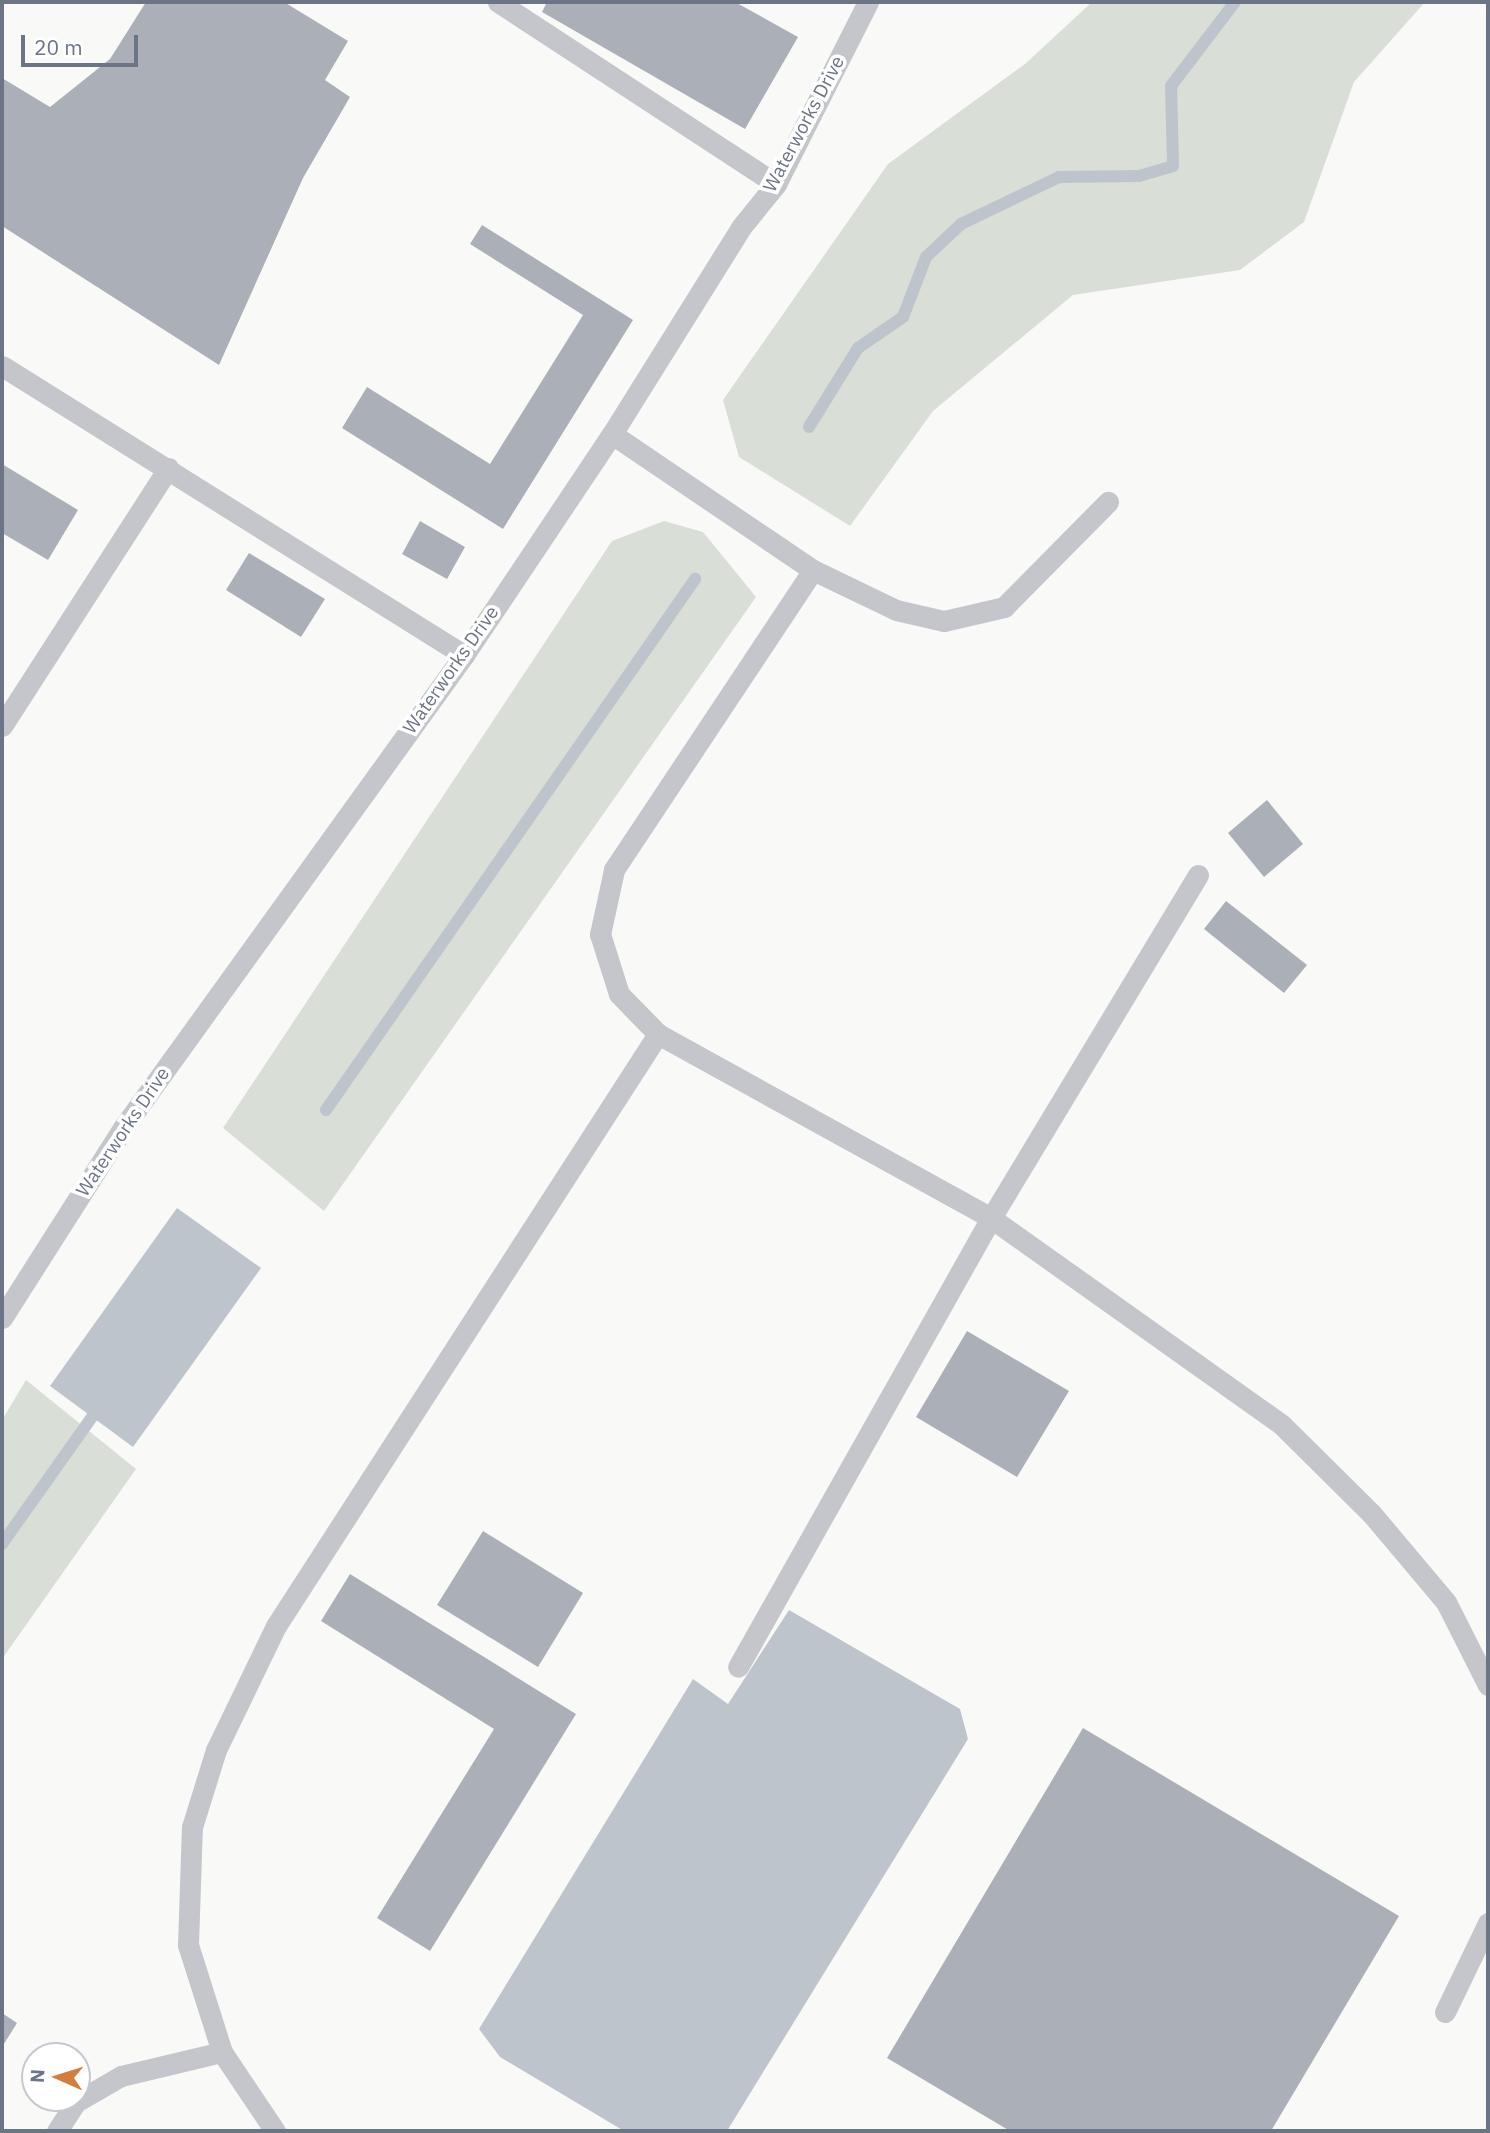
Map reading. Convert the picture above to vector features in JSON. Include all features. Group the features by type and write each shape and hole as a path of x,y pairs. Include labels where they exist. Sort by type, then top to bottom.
{"lane":[{"path":"498,2 776,184"},
{"name":"Waterworks Drive","path":"2,1318 123,1128 464,654 612,434 742,226 776,184 869,2"},
{"path":"2,366 464,654"},
{"path":"612,434 813,570 896,610 944,621 1004,607 1108,502"},
{"path":"2,726 168,468"},
{"path":"813,570 614,870 600,934 619,994 658,1034 991,1218 1282,1425 1371,1513 1446,1602 1488,1685"},
{"path":"737,1667 991,1218 1198,875"},
{"path":"275,2131 222,2052 188,1945 192,1827 216,1750 276,1626 658,1034"},
{"path":"1445,2012 1488,1923"},
{"path":"57,2131 76,2102 121,2076 222,2052"}],"shaded area":[{"path":"1092,2 1425,2 1354,82 1304,222 1240,270 1073,295 933,411 850,526 739,457 723,400 888,164 1025,64"},
{"path":"664,521 703,532 756,597 324,1211 223,1128 612,541"},
{"path":"177,1208 261,1268 133,1447 50,1386"},
{"path":"26,1380 136,1469 2,1659 2,1420"},
{"path":"789,1610 960,1709 968,1739 727,2131 624,2131 500,2057 479,2029 693,1679 728,1704"}],"building":[{"path":"146,2 284,2 348,41 325,80 350,97 303,178 219,365 2,226 2,78 50,107 110,59"},
{"path":"547,2 735,2 798,37 745,129 542,12"},
{"path":"482,225 633,320 503,529 342,428 367,387 490,464 583,315 470,244"},
{"path":"2,464 78,510 48,560 2,533"},
{"path":"420,521 465,547 447,579 402,554"},
{"path":"249,553 325,599 301,637 226,590"},
{"path":"1267,800 1303,844 1264,877 1228,833"},
{"path":"1226,901 1307,965 1284,993 1204,929"},
{"path":"967,1331 1069,1391 1017,1477 916,1417"},
{"path":"483,1531 583,1593 538,1667 437,1605"},
{"path":"350,1574 576,1714 430,1951 377,1918 494,1729 321,1621"},
{"path":"1083,1728 1399,1916 1271,2131 1010,2131 887,2058"},
{"path":"2,2013 17,2023 2,2047"}],"waterway":[{"path":"809,427 858,348 903,317 926,257 961,224 1059,177 1139,176 1173,166 1171,86 1235,2"},
{"path":"326,1110 695,579"},
{"path":"2,1544 92,1417"}]}
